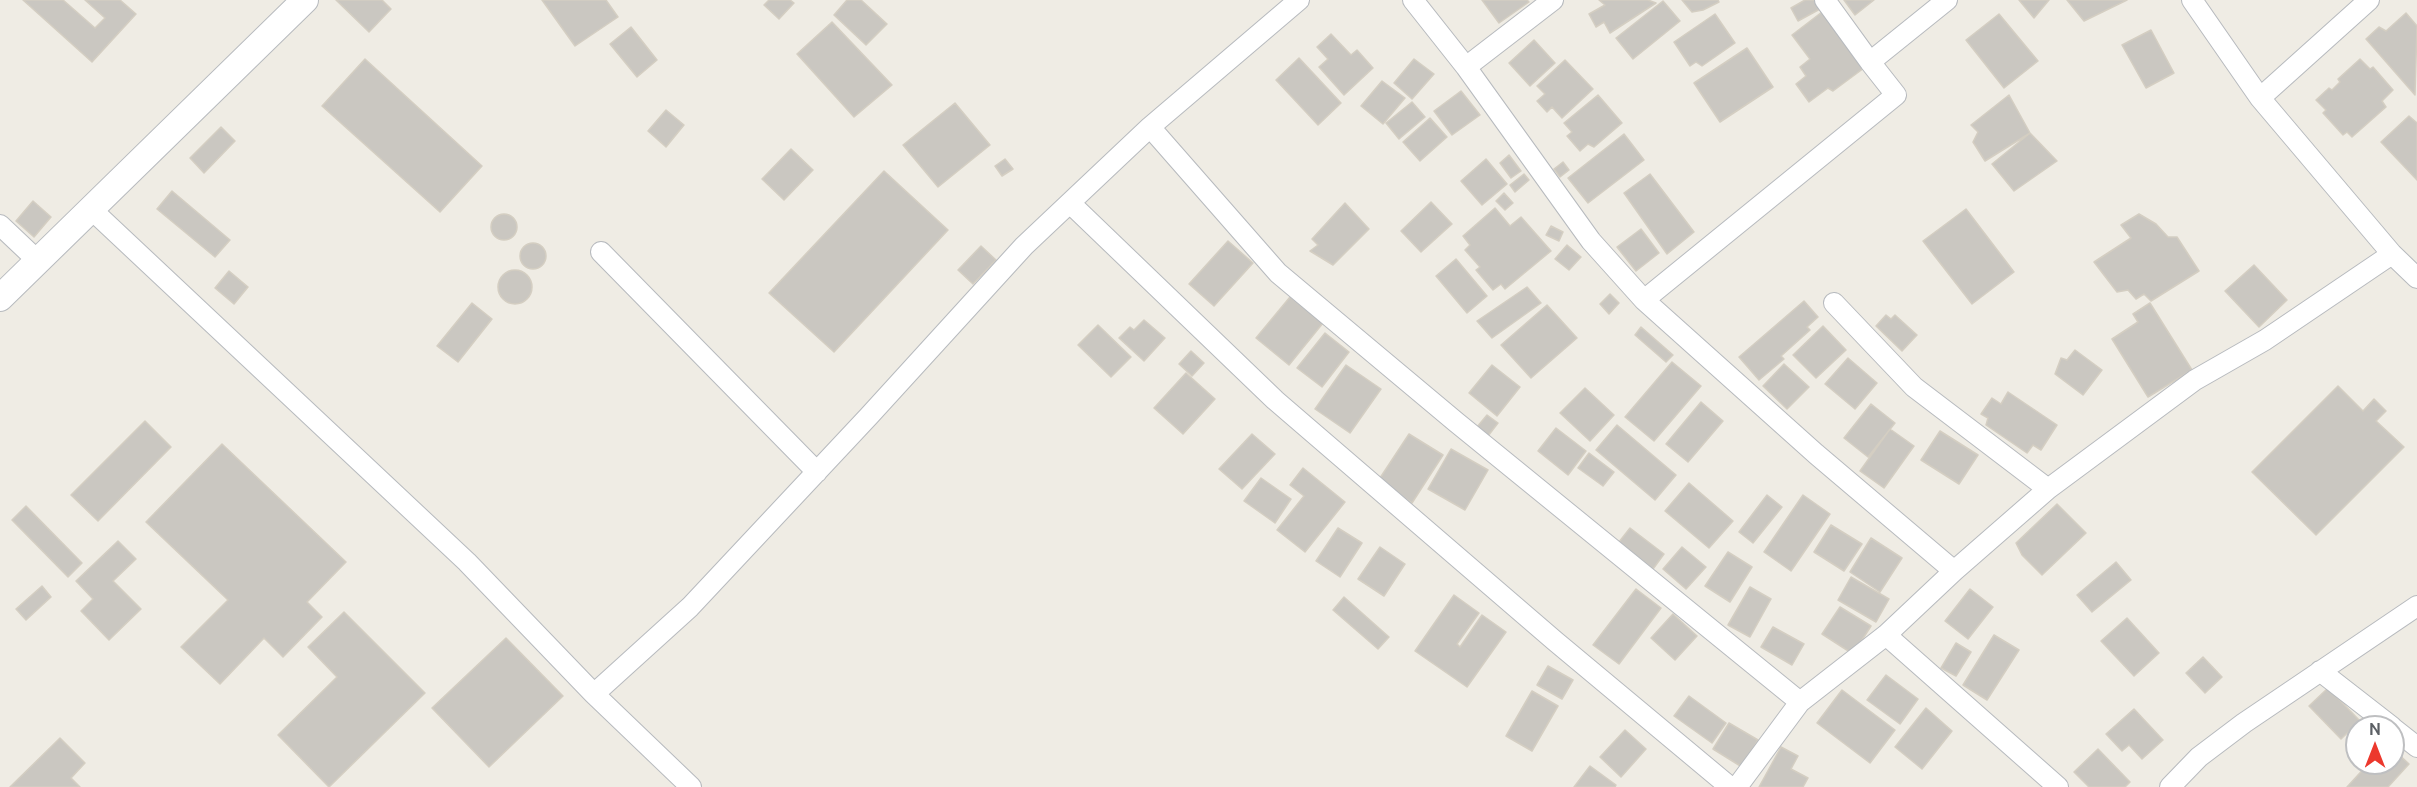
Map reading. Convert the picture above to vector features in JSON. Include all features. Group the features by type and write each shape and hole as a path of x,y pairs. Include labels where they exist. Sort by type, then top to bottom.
{"street":[{"path":"0,298 305,0"},
{"path":"594,694 690,607 1024,246 1150,127 1299,0"},
{"path":"1413,0 1466,67 1591,242 1644,300 1816,454 1954,570"},
{"path":"1466,67 1552,0"},
{"path":"1644,300 1896,95 1826,0"},
{"path":"1870,62 1947,0"},
{"path":"2192,0 2260,98 2392,254 2414,268"},
{"path":"2260,98 2368,0"},
{"path":"1150,127 1278,273 1456,422 1800,702"},
{"path":"1070,203 1275,400 1730,787"},
{"path":"91,209 466,562 594,694 691,787"},
{"path":"0,225 38,261"},
{"path":"601,252 817,472"},
{"path":"1737,787 1800,702 1887,635 1954,570 2048,489 2194,380 2265,340 2392,254"},
{"path":"1834,303 1914,387 2048,489"},
{"path":"2170,787 2199,757 2244,723 2417,606"},
{"path":"1887,635 2058,787"},
{"path":"2320,671 2377,715"},
{"path":"2405,737 2417,747"}],"building":[{"path":"23,0 63,0 95,28 105,18 85,0 120,0 136,14 92,62"},
{"path":"336,0 382,0 391,9 369,32"},
{"path":"542,0 606,0 618,17 575,46"},
{"path":"769,0 790,0 794,3 779,19 764,5"},
{"path":"847,0 861,0 887,24 866,45 834,15"},
{"path":"1482,0 1527,0 1529,2 1499,23"},
{"path":"1599,0 1648,0 1656,3 1610,33 1604,22 1596,27 1589,14 1605,5"},
{"path":"1682,0 1718,0 1719,2 1703,10 1692,12"},
{"path":"1805,0 1815,0 1820,9 1798,21 1791,8"},
{"path":"1844,0 1874,0 1855,15"},
{"path":"2019,0 2049,0 2034,18"},
{"path":"2067,0 2127,0 2084,21"},
{"path":"1663,1 1680,21 1633,59 1616,38"},
{"path":"1822,12 1864,68 1833,91 1828,88 1809,102 1796,84 1806,76 1800,67 1810,59 1792,35"},
{"path":"2406,13 2417,26 2415,95 2366,39 2379,27 2386,31"},
{"path":"1715,14 1735,43 1702,66 1696,62 1690,66 1674,42"},
{"path":"1999,14 2038,61 2004,88 1966,40"},
{"path":"832,22 892,85 854,117 797,54"},
{"path":"631,27 657,60 637,77 610,44"},
{"path":"2151,30 2174,73 2146,88 2122,45"},
{"path":"1331,34 1351,55 1357,50 1373,68 1344,95 1319,67 1328,59 1317,47"},
{"path":"1534,40 1555,63 1530,86 1509,63"},
{"path":"1747,48 1773,87 1720,122 1694,83"},
{"path":"1299,58 1341,103 1318,125 1276,80"},
{"path":"365,59 482,166 440,212 322,106"},
{"path":"1414,59 1434,74 1412,99 1394,83"},
{"path":"2360,59 2370,69 2373,67 2393,90 2382,101 2386,107 2352,137 2347,132 2343,135 2323,113 2326,110 2316,100 2329,88 2332,90 2340,82 2338,79"},
{"path":"1565,60 1593,89 1562,118 1552,107 1547,112 1537,101 1545,94 1537,86"},
{"path":"1382,81 1405,98 1383,124 1361,106"},
{"path":"1461,91 1480,115 1452,135 1434,111"},
{"path":"1598,95 1622,123 1594,147 1588,144 1580,151 1567,136 1572,132 1564,123"},
{"path":"2009,95 2030,133 1985,161 1973,142 1978,132 1971,125"},
{"path":"1412,102 1425,117 1399,139 1386,123"},
{"path":"955,103 990,145 938,187 903,145"},
{"path":"666,110 684,125 666,147 648,131"},
{"path":"2409,116 2417,123 2417,180 2381,142"},
{"path":"1430,118 1447,137 1420,161 1403,142"},
{"path":"221,127 235,141 204,173 190,158"},
{"path":"2030,133 2057,161 2014,191 1992,164"},
{"path":"1624,134 1644,160 1588,203 1568,178"},
{"path":"791,149 813,170 784,200 762,179"},
{"path":"1509,155 1521,171 1511,178 1500,163"},
{"path":"1005,159 1013,169 1002,176 995,166"},
{"path":"1486,159 1507,184 1482,205 1461,181"},
{"path":"1563,162 1569,170 1560,177 1554,169"},
{"path":"884,171 948,230 834,352 769,293"},
{"path":"1524,174 1529,180 1515,192 1510,185"},
{"path":"1650,174 1694,232 1667,254 1624,193"},
{"path":"172,191 230,240 215,257 157,209"},
{"path":"1504,193 1513,203 1505,210 1496,201"},
{"path":"33,201 51,217 34,237 16,221"},
{"path":"1431,202 1452,224 1421,252 1401,231"},
{"path":"1345,203 1369,229 1333,265 1310,251 1318,245 1312,239"},
{"path":"1495,208 1510,226 1521,217 1551,251 1505,289 1501,284 1493,290 1476,270 1480,267 1465,250 1470,245 1463,236"},
{"path":"1966,209 2014,272 1972,304 1923,241"},
{"path":"504,214 513,218 517,227 513,236 504,240 495,236 491,227 495,218"},
{"path":"2139,214 2156,224 2168,237 2177,237 2199,271 2151,301 2144,294 2136,299 2128,290 2117,292 2094,262 2131,238 2121,225"},
{"path":"1551,226 1563,232 1559,241 1546,235"},
{"path":"1641,229 1659,253 1636,271 1617,247"},
{"path":"1228,241 1253,263 1214,306 1189,284"},
{"path":"533,243 542,247 546,256 542,265 533,269 524,265 520,256 524,247"},
{"path":"1567,245 1581,257 1569,270 1555,259"},
{"path":"981,246 996,260 973,284 958,270"},
{"path":"1456,259 1487,296 1467,313 1436,276"},
{"path":"2254,265 2287,300 2259,327 2225,291"},
{"path":"515,270 527,275 532,287 527,299 515,304 503,299 498,287 503,275"},
{"path":"229,271 248,287 234,304 215,288"},
{"path":"1527,287 1541,303 1492,338 1477,321"},
{"path":"1610,294 1619,303 1609,314 1600,304"},
{"path":"1290,297 1323,323 1289,365 1256,338"},
{"path":"1804,301 1818,317 1807,327 1810,330 1781,356 1784,359 1759,380 1739,357"},
{"path":"472,303 492,319 458,362 437,346"},
{"path":"2150,303 2192,370 2148,397 2112,339 2138,322 2133,314"},
{"path":"1547,305 1577,338 1531,378 1501,345"},
{"path":"1886,315 1891,319 1895,315 1917,335 1902,351 1876,326"},
{"path":"1144,320 1165,338 1144,361 1119,338 1130,327 1134,330"},
{"path":"1098,325 1131,357 1111,377 1078,345"},
{"path":"1823,326 1846,350 1816,378 1793,355"},
{"path":"1641,327 1673,355 1666,362 1635,335"},
{"path":"1325,333 1349,352 1322,387 1297,368"},
{"path":"2075,350 2102,370 2083,395 2055,374 2061,358 2067,360"},
{"path":"1191,351 1204,363 1192,376 1179,364"},
{"path":"1848,358 1877,383 1855,409 1825,384"},
{"path":"1672,362 1701,386 1654,441 1625,417"},
{"path":"1784,364 1809,387 1787,409 1763,386"},
{"path":"1346,365 1381,389 1350,433 1315,409"},
{"path":"1492,365 1520,387 1497,416 1469,393"},
{"path":"1186,373 1215,399 1183,434 1154,408"},
{"path":"2338,386 2363,411 2374,399 2386,411 2376,421 2404,447 2316,535 2252,472"},
{"path":"1585,388 1614,415 1590,441 1560,413"},
{"path":"2008,392 2057,425 2041,450 2033,445 2027,453 1986,425 1988,418 1981,414 1992,398 2001,404"},
{"path":"1701,402 1723,421 1688,462 1666,444"},
{"path":"1871,404 1895,423 1868,457 1844,438"},
{"path":"1487,415 1498,423 1488,436 1477,427"},
{"path":"145,421 171,447 98,521 71,495"},
{"path":"1617,425 1676,475 1655,500 1596,450"},
{"path":"1556,428 1586,451 1568,475 1538,451"},
{"path":"1890,429 1914,446 1884,488 1860,471"},
{"path":"1940,431 1978,455 1959,484 1921,460"},
{"path":"1252,434 1275,454 1242,489 1219,469"},
{"path":"1409,434 1443,455 1412,503 1378,481"},
{"path":"222,444 346,562 307,602 322,617 283,657 264,638 220,684 181,647 228,600 146,522"},
{"path":"1451,449 1488,470 1465,510 1428,489"},
{"path":"1589,453 1614,472 1603,486 1578,468"},
{"path":"1303,468 1345,502 1305,552 1277,530 1304,496 1290,485"},
{"path":"1261,478 1291,499 1275,523 1244,501"},
{"path":"1689,483 1733,521 1709,548 1665,511"},
{"path":"1767,495 1782,507 1753,543 1739,532"},
{"path":"1803,495 1830,514 1791,571 1764,552"},
{"path":"2057,504 2086,533 2042,575 2022,555 2016,543"},
{"path":"26,506 82,563 68,577 12,520"},
{"path":"1831,525 1862,544 1844,571 1814,552"},
{"path":"1338,528 1362,543 1340,577 1316,561"},
{"path":"1630,528 1664,554 1653,569 1619,542"},
{"path":"1871,538 1902,558 1880,592 1850,572"},
{"path":"118,541 136,559 113,581 141,609 109,640 81,611 93,599 76,581"},
{"path":"1380,547 1405,564 1384,596 1358,579"},
{"path":"1682,547 1706,567 1686,589 1663,569"},
{"path":"1728,552 1752,567 1730,602 1705,586"},
{"path":"2116,562 2131,580 2092,612 2077,595"},
{"path":"1851,577 1889,599 1876,622 1838,600"},
{"path":"42,586 51,597 26,620 16,609"},
{"path":"1750,587 1771,599 1750,637 1728,625"},
{"path":"1636,589 1661,608 1619,664 1593,645"},
{"path":"1970,589 1993,607 1968,639 1945,621"},
{"path":"1454,595 1479,613 1457,644 1460,647 1482,615 1506,632 1467,687 1415,651"},
{"path":"1344,597 1389,637 1378,649 1333,610"},
{"path":"1840,607 1871,626 1853,654 1822,634"},
{"path":"344,612 425,693 329,787 278,735 337,677 308,647"},
{"path":"1673,614 1697,636 1675,660 1651,638"},
{"path":"2127,618 2159,653 2134,676 2101,641"},
{"path":"1773,627 1804,644 1792,665 1761,647"},
{"path":"1994,635 2019,650 1987,700 1963,685"},
{"path":"506,638 563,696 489,767 432,708"},
{"path":"1956,643 1971,652 1956,676 1941,668"},
{"path":"2203,657 2222,677 2205,693 2186,673"},
{"path":"1548,666 1573,680 1562,699 1537,685"},
{"path":"1886,675 1918,699 1900,724 1867,700"},
{"path":"2328,688 2354,715 2345,715 2345,735 2341,739 2309,706"},
{"path":"1842,690 1895,730 1870,763 1817,723"},
{"path":"1532,691 1558,706 1532,751 1506,736"},
{"path":"1689,696 1726,723 1712,743 1674,716"},
{"path":"1926,708 1952,731 1922,769 1895,747"},
{"path":"2134,709 2163,740 2142,759 2129,745 2122,751 2106,734"},
{"path":"1729,723 1758,740 1742,767 1713,749"},
{"path":"1625,730 1646,749 1621,777 1600,757"},
{"path":"60,738 85,763 71,778 80,787 10,787"},
{"path":"1781,747 1798,756 1791,769 1808,778 1803,787 1759,787"},
{"path":"2098,749 2130,782 2125,787 2089,787 2074,772"},
{"path":"1590,766 1616,785 1615,787 1574,787"},
{"path":"2358,775 2399,775 2388,787 2347,787"}]}
